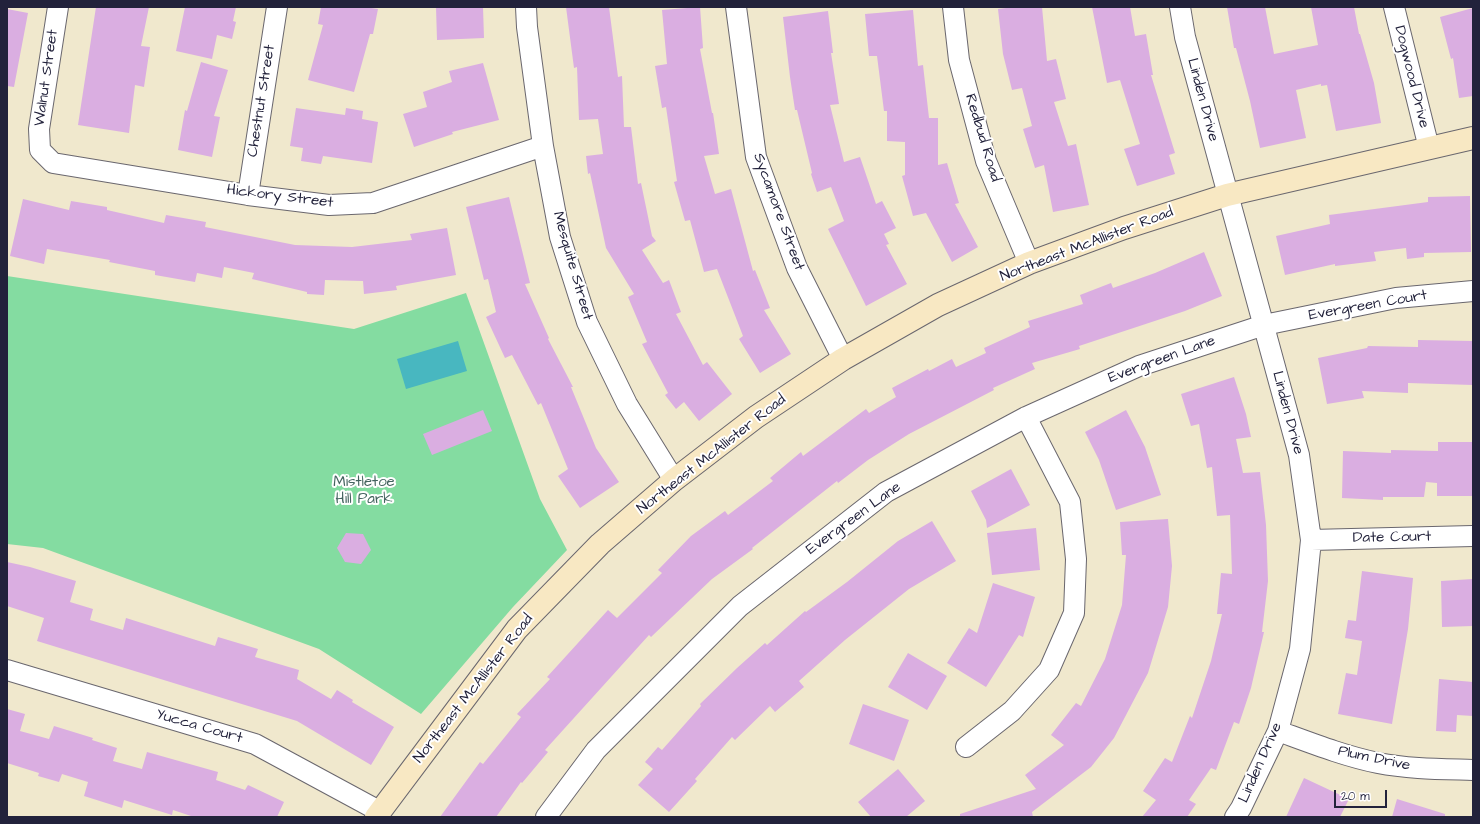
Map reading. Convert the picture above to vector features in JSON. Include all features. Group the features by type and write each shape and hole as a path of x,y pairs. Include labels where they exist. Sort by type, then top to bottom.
{"street":[{"name":"Walnut Street","path":"40,150 39,129 58,7"},
{"name":"Chestnut Street","path":"248,195 277,7"},
{"name":"Mesquite Street","path":"526,7 527,27 543,146 560,237 587,322 627,404 674,480"},
{"name":"Sycamore Street","path":"736,7 756,157 797,268 843,359"},
{"name":"Redbud Road","path":"953,7 959,60 986,161 1029,263"},
{"name":"Linden Drive","path":"1180,7 1185,36 1227,195 1299,455 1311,540 1300,649 1278,731 1241,808 1235,817"},
{"name":"Dogwood Drive","path":"1394,7 1429,148"},
{"name":"Northeast McAllister Road","path":"378,814 517,629 600,544 674,480 756,417 843,359 938,305 1029,263 1124,228 1227,195 1473,138"},
{"name":"Hickory Street","path":"40,150 53,163 248,195 329,205 373,203 543,146"},
{"name":"Evergreen Court","path":"1264,325 1396,298 1473,291"},
{"name":"Evergreen Lane","path":"546,817 596,750 740,606 886,492 1026,417 1139,366 1264,325"},
{"path":"966,747 1012,711 1049,670 1074,613 1076,559 1070,502 1026,417"},
{"name":"Date Court","path":"1311,540 1473,536"},
{"name":"Yucca Court","path":"7,670 255,744 378,814"},
{"name":"Plum Drive","path":"1278,731 1326,749 1378,763 1413,768 1473,770"}],"green space":[{"name":"Mistletoe Hill Park","path":"7,276 354,329 466,293 540,499 567,550 513,607 421,714 319,649 43,548 7,544"}],"water":[{"path":"458,341 467,371 406,389 397,359"}],"building":[{"path":"96,7 149,7 141,46 150,47 144,87 135,85 129,133 78,125"},
{"path":"185,7 236,7 233,21 236,22 232,39 217,35 212,59 176,51"},
{"path":"321,7 365,7 378,9 373,34 370,34 354,92 308,80 323,25 318,24"},
{"path":"436,7 483,7 484,38 437,40"},
{"path":"566,7 609,7 618,77 622,76 624,127 631,127 638,184 641,183 652,236 656,241 642,250 663,283 669,280 681,312 676,314 703,365 707,362 732,394 699,421 684,402 676,409 665,395 668,393 642,344 647,342 628,297 634,294 606,248 590,173 588,174 586,156 603,154 598,119 579,120 577,67 574,68"},
{"path":"700,7 703,48 700,49 713,113 719,154 704,156 715,194 731,189 753,271 755,270 770,308 764,310 791,354 760,373 739,339 743,336 717,269 704,272 690,220 685,221 674,182 677,181 666,107 662,108 655,66 667,64 662,10"},
{"path":"1014,7 1042,7 1047,61 1056,59 1066,99 1054,102 1068,146 1076,144 1089,205 1053,212 1044,165 1035,168 1023,129 1032,126 1022,88 1012,90 1003,54 998,9"},
{"path":"1092,7 1130,7 1135,36 1146,34 1153,75 1151,75 1175,153 1169,155 1175,174 1137,186 1124,149 1140,144 1120,80 1107,83"},
{"path":"1227,7 1265,7 1274,54 1318,45 1311,7 1354,7 1359,34 1374,83 1381,123 1336,131 1327,85 1321,86 1321,84 1296,90 1306,138 1260,148 1250,101 1236,48 1234,48"},
{"path":"1473,8 1473,96 1459,98 1453,58 1451,59 1440,17"},
{"path":"7,9 28,13 14,87 7,86"},
{"path":"913,10 918,66 923,65 929,118 938,118 938,165 947,163 959,203 955,204 978,247 952,262 926,213 913,216 902,176 905,175 905,142 887,141 887,111 884,111 877,56 869,56 865,14"},
{"path":"828,11 833,53 831,53 839,104 830,105 844,162 860,157 876,204 882,201 896,228 884,234 889,244 886,245 907,284 866,306 828,229 844,221 831,187 817,192 811,174 797,110 795,110 790,77 783,17"},
{"path":"201,62 228,70 214,116 220,117 212,157 178,150 185,110 187,111"},
{"path":"483,63 499,120 452,132 453,134 414,147 403,114 427,107 423,92 452,82 449,71"},
{"path":"296,108 345,115 346,108 363,111 362,119 378,122 372,163 323,156 321,164 301,161 303,148 290,146"},
{"path":"1470,196 1471,252 1424,253 1424,257 1407,259 1406,248 1374,252 1376,261 1335,266 1335,264 1285,275 1276,236 1330,224 1329,215 1428,202 1428,197"},
{"path":"509,197 530,283 525,284 549,338 548,339 573,387 571,387 596,448 619,482 580,508 558,476 568,469 541,403 538,405 512,355 505,358 486,317 496,312 488,279 484,280 466,207"},
{"path":"23,199 69,210 71,201 107,207 107,210 164,223 166,215 206,222 205,227 295,245 352,247 412,240 410,234 447,228 456,275 396,286 397,290 364,294 363,281 325,280 324,295 307,294 307,292 252,279 254,273 224,267 222,278 197,273 195,282 155,275 155,271 109,262 110,260 47,249 44,264 10,256"},
{"path":"1204,252 1222,296 1185,311 1079,346 1080,349 1032,363 1035,369 993,388 994,390 909,434 868,460 838,483 837,481 752,548 753,549 712,579 651,637 649,635 545,750 548,752 522,783 521,782 496,817 440,817 480,762 483,764 521,717 517,714 550,679 547,677 608,610 617,618 662,573 658,570 691,536 725,511 728,515 773,481 770,478 801,452 803,456 866,409 869,413 896,397 892,388 928,369 929,371 952,359 956,367 986,353 984,348 1030,327 1028,321 1083,304 1080,295 1111,283 1113,288 1155,273"},
{"path":"1418,340 1473,341 1473,385 1408,383 1408,393 1362,391 1364,398 1327,404 1318,358 1367,348 1368,346 1418,347"},
{"path":"1234,377 1246,414 1251,437 1236,439 1243,473 1260,472 1266,525 1268,581 1262,632 1264,632 1251,688 1239,724 1234,722 1216,770 1211,768 1189,800 1196,804 1187,817 1142,817 1156,800 1143,791 1165,758 1172,762 1190,716 1192,718 1211,661 1222,614 1217,614 1221,573 1232,574 1230,515 1217,516 1212,467 1207,468 1199,424 1191,426 1181,394"},
{"path":"483,410 492,431 432,455 423,434"},
{"path":"1126,410 1145,447 1161,495 1116,510 1099,460 1085,432"},
{"path":"1438,442 1473,442 1473,496 1437,496 1437,483 1426,482 1424,497 1383,497 1383,500 1342,498 1343,451 1391,453 1391,450 1438,451"},
{"path":"1011,469 1030,505 987,528 986,520 971,491"},
{"path":"1168,519 1172,566 1168,607 1148,673 1114,738 1091,767 1032,812 1033,817 960,817 960,814 1036,789 1025,775 1064,745 1051,735 1076,703 1081,706 1105,659 1122,605 1126,555 1122,555 1120,522"},
{"path":"932,521 956,561 909,589 845,640 799,681 804,687 775,712 770,706 735,740 732,737 695,779 697,781 669,812 638,785 653,769 645,762 658,747 662,750 701,706 700,704 737,668 765,643 767,645 805,611 806,612 847,582 898,541"},
{"path":"1036,528 1040,570 992,575 987,533"},
{"path":"346,533 363,534 371,550 361,564 345,562 337,548"},
{"path":"7,562 30,567 76,581 70,602 93,609 90,620 123,630 126,618 215,646 218,637 258,649 255,657 299,670 297,679 331,699 337,690 353,700 352,702 394,727 371,765 297,721 37,641 44,618 7,606"},
{"path":"1362,571 1413,578 1408,629 1392,724 1338,714 1346,673 1357,675 1362,641 1345,638 1348,620 1356,621"},
{"path":"1473,579 1473,626 1442,627 1441,581"},
{"path":"993,583 1035,597 1023,637 1019,635 986,687 947,663 969,628 977,633"},
{"path":"908,653 947,676 927,710 888,687"},
{"path":"1439,679 1473,682 1473,716 1457,715 1456,732 1436,731"},
{"path":"863,704 909,720 894,761 849,744"},
{"path":"7,709 25,714 20,731 49,739 54,726 93,738 92,740 117,748 113,761 142,769 147,752 218,772 216,780 245,790 248,785 284,802 277,817 194,817 173,810 172,815 124,800 122,808 84,796 88,782 62,774 59,782 38,776 39,773 7,763"},
{"path":"898,769 925,801 906,817 871,817 858,802"},
{"path":"1304,778 1349,799 1340,817 1286,817"},
{"path":"1397,799 1445,814 1445,817 1392,817"}]}
